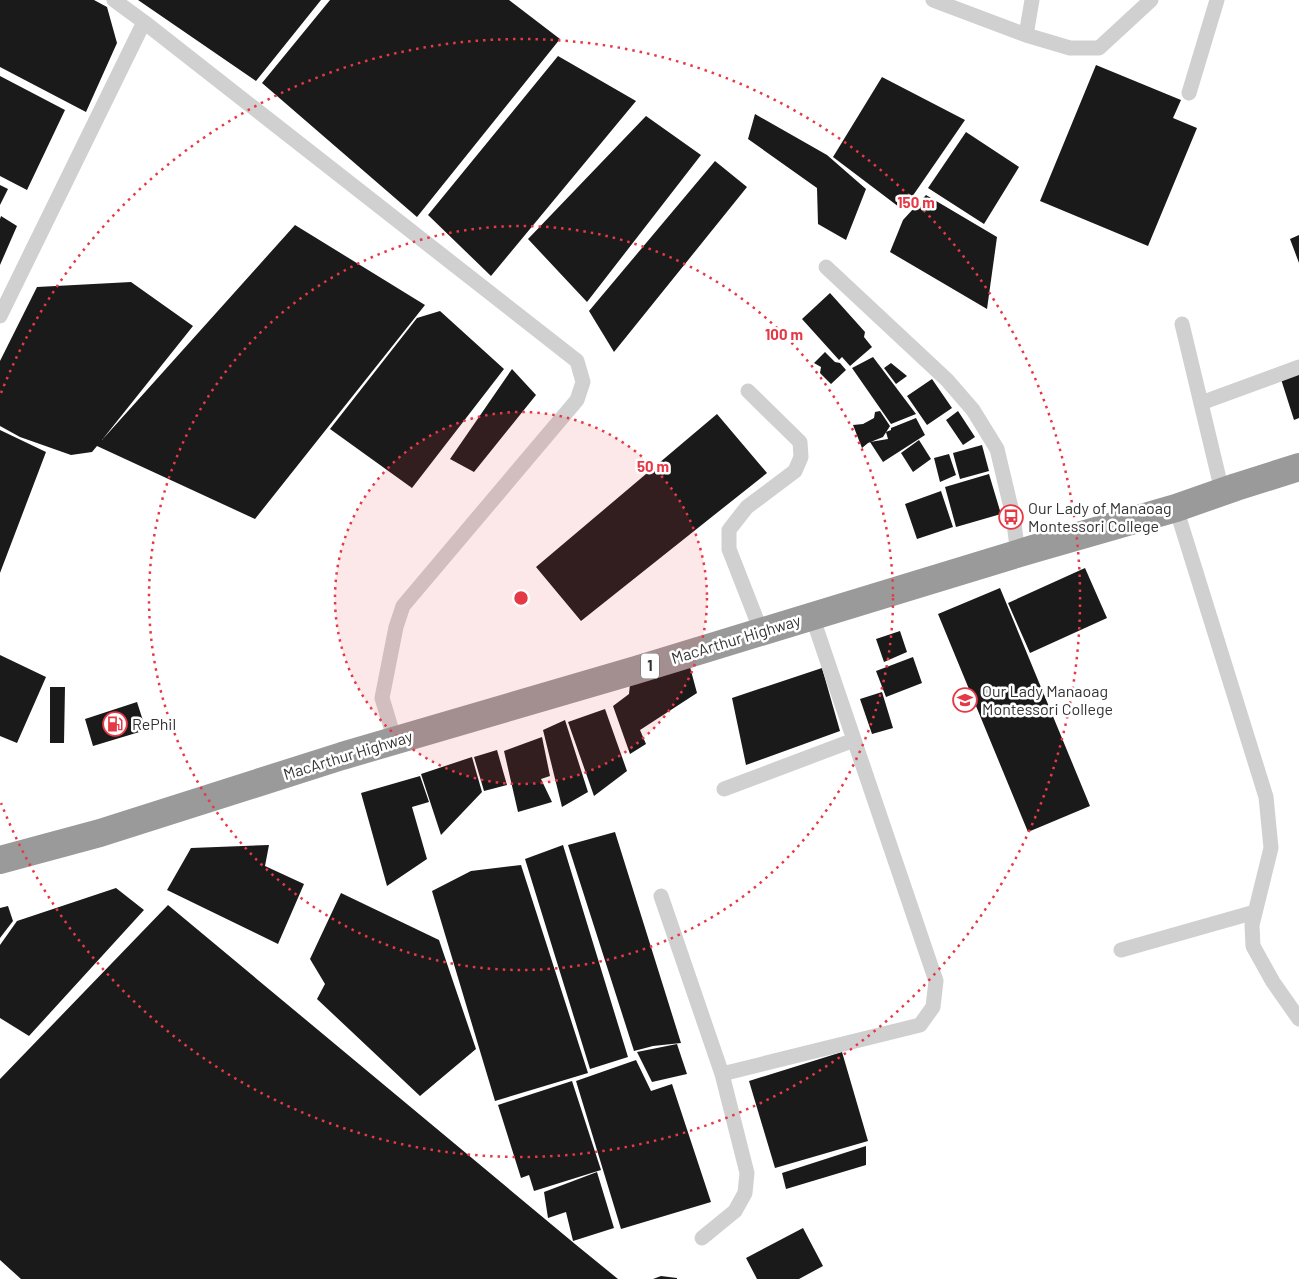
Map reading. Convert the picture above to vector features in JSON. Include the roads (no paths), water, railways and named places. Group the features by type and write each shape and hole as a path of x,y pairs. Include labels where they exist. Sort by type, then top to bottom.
{"highway":[{"name":"MacArthur Highway","path":"0,860 100,833 395,741 1176,508 1222,491 1299,467"}],"lane":[{"path":"114,0 577,361 583,382 577,400 403,606 396,627 382,698 395,741"},
{"path":"933,0 1026,36 1070,48 1099,48 1151,0"},
{"path":"1026,36 1032,0"},
{"path":"1189,93 1217,0"},
{"path":"0,316 144,22"},
{"path":"826,267 948,380 973,410 997,449 1013,516 1018,554"},
{"path":"1182,324 1222,491"},
{"path":"1201,404 1299,367"},
{"path":"748,391 800,442 801,458 795,472 747,508 729,530 728,549 761,631"},
{"path":"1176,508 1266,797 1271,848 1252,925 1253,946 1273,982 1299,1019"},
{"path":"722,1074 920,1025 933,1007 936,981 812,616"},
{"path":"724,789 854,740"},
{"path":"661,896 722,1074 747,1173 745,1193 735,1211 702,1238"},
{"path":"1121,950 1255,912"}],"place":[{"name":"Our Lady of Manaoag Montessori College","path":"1011,517"},
{"name":"Our Lady Manaoag Montessori College","path":"965,700"},
{"name":"RePhil","path":"115,724"}]}
